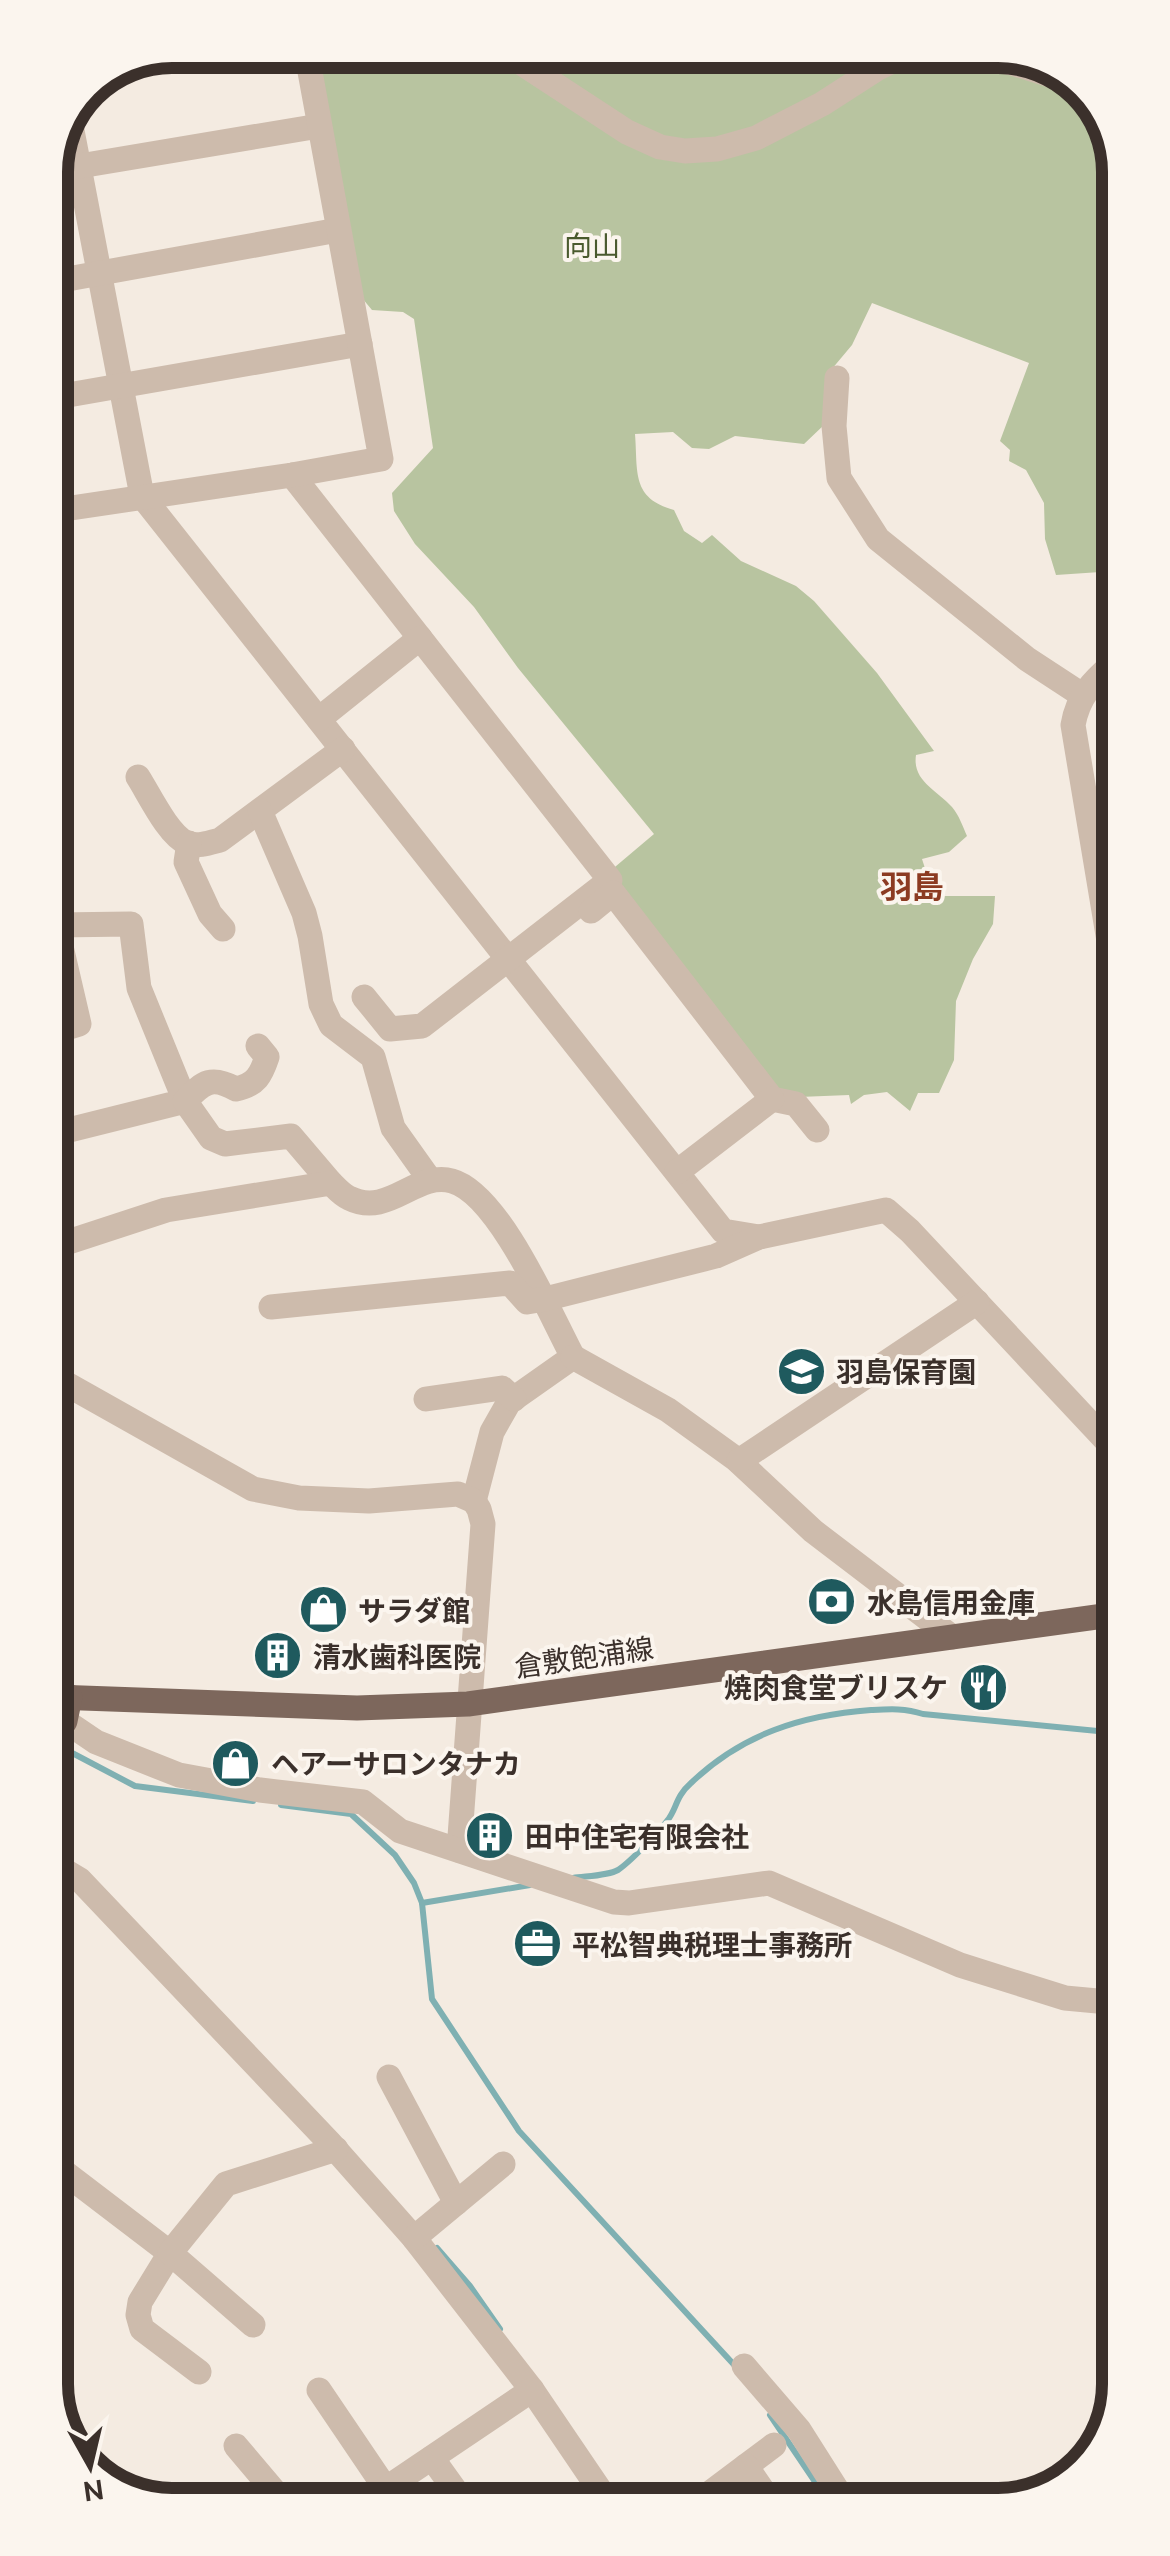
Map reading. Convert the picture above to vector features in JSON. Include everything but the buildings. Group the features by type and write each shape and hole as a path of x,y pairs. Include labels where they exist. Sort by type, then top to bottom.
{"main road":[{"name":"倉敷飽浦線","path":"68,1717 468,1704 1102,1616"}],"street":[{"path":"68,507 382,460 309,68"},
{"path":"528,68 627,132 685,152 717,149 756,138 822,104 878,68"},
{"path":"68,167 319,126"},
{"path":"73,138 142,496 722,1230 759,1237"},
{"path":"68,279 338,230"},
{"path":"68,395 360,344"},
{"path":"838,378 834,426 839,478 878,538 1027,659 1082,696"},
{"path":"292,475 610,880 512,964"},
{"path":"318,719 420,638"},
{"path":"1102,675 1082,696 1073,725 1102,856"},
{"path":"138,776 175,836 189,844 202,845 220,840 343,749"},
{"path":"260,810 304,913 320,1004 331,1025 373,1057 393,1128 430,1180"},
{"path":"189,844 186,862 210,914 223,930"},
{"path":"364,997 390,1029 422,1026 613,894 772,1099 796,1104 817,1130"},
{"path":"68,925 131,924 139,988 186,1100 211,1138 224,1144 291,1136 331,1183 349,1198 370,1203 388,1201 430,1180 452,1181 476,1194 546,1300 573,1356 668,1410 739,1462 813,1530 952,1636"},
{"path":"68,977 79,1024 68,1027"},
{"path":"68,1130 186,1100 208,1082 221,1081 236,1090 247,1087 261,1076 267,1057 258,1046"},
{"path":"676,1172 772,1099"},
{"path":"68,1242 166,1210 331,1183"},
{"path":"271,1307 510,1283 527,1302 546,1300 716,1256 759,1237 886,1210 1102,1436"},
{"path":"739,1462 977,1302"},
{"path":"474,1501 492,1432 514,1399 573,1356"},
{"path":"68,1385 253,1489 299,1498 369,1502 458,1494 474,1501 483,1524 459,1850"},
{"path":"426,1399 502,1388 514,1399"},
{"path":"68,1722 96,1742 179,1775 260,1790 363,1802 400,1831 614,1902 769,1883 960,1966 1065,1998 1102,2001"},
{"path":"68,1873 80,1880 336,2149 421,2232 598,2488"},
{"path":"389,2077 456,2203"},
{"path":"199,2372 142,2329 138,2315 140,2302 170,2252 226,2184 336,2149"},
{"path":"421,2232 502,2164"},
{"path":"68,2175 170,2252 252,2325"},
{"path":"744,2366 799,2430 836,2488"},
{"path":"319,2390 385,2488"},
{"path":"387,2488 532,2390"},
{"path":"717,2488 774,2445"},
{"path":"236,2446 272,2488"},
{"path":"432,2458 453,2488"},
{"path":"746,2466 761,2488"}],"green space":[{"name":"向山","path":"315,68 1006,68 1051,81 1085,113 1101,151 1102,171 1102,572 1056,575 1045,539 1044,503 1026,470 1009,461 1010,450 1000,441 1029,363 872,303 852,345 826,376 825,424 804,444 735,436 709,449 692,448 673,432 635,434 637,472 650,498 674,510 684,531 702,543 712,535 741,561 796,586 814,601 877,673 934,751 916,755 918,772 954,810 967,836 949,852 922,859 934,896 995,896 993,924 956,1001 954,1060 939,1093 918,1093 910,1111 887,1092 864,1095 851,1104 849,1095 799,1097 774,1088 609,872 654,834 518,668 474,607 415,544 394,511 392,493 433,448 414,319 403,312 372,310 362,298"}],"waterway":[{"path":"573,1878 618,1870 657,1833 686,1788 711,1766 752,1740 797,1722 897,1709 1102,1731"},
{"path":"68,1751 135,1786 253,1801"},
{"path":"281,1805 351,1814 395,1855 422,1903 432,1999 519,2131 737,2368"},
{"path":"422,1903 530,1885"},
{"path":"437,2248 500,2329"},
{"path":"770,2415 819,2488"}],"place":[{"name":"羽島保育園","path":"801,1371"},
{"name":"水島信用金庫","path":"832,1602"},
{"name":"サラダ館","path":"323,1610"},
{"name":"清水歯科医院","path":"278,1656"},
{"name":"焼肉食堂ブリスケ","path":"983,1687"},
{"name":"ヘアーサロンタナカ","path":"236,1763"},
{"name":"田中住宅有限会社","path":"490,1836"},
{"name":"平松智典税理士事務所","path":"537,1944"}],"district":[{"name":"羽島","path":"912,886"}]}
